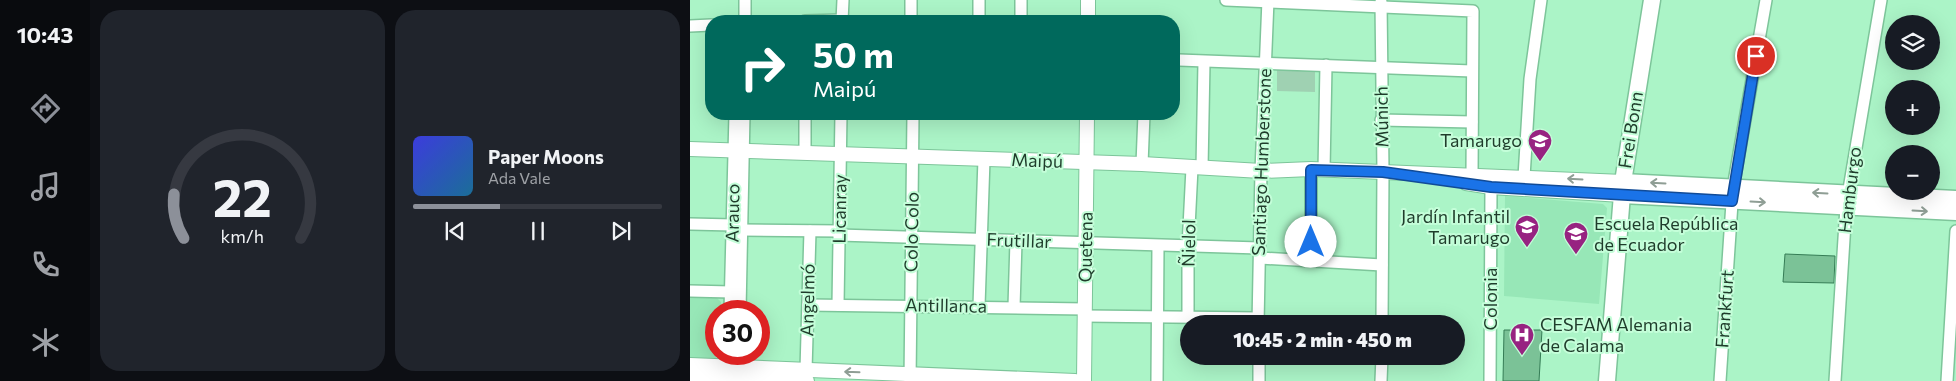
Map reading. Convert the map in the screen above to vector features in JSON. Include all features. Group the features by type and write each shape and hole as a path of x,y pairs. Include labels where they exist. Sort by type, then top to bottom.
{"main road":[{"name":"Frei Bonn","path":"1607,381 1623,188 1652,0"},
{"path":"1623,188 1847,200 1956,200"},
{"path":"1847,200 1956,212"}],"street":[{"path":"737,15 738,0"},
{"path":"745,15 746,0"},
{"path":"842,15 843,0"},
{"path":"911,0 911,15"},
{"path":"979,0 979,15"},
{"path":"1021,0 1021,15"},
{"path":"1088,0 1088,15"},
{"path":"1226,0 1381,4 1473,11 1472,176"},
{"path":"1524,177 1530,79 1541,0"},
{"name":"Frankfurt","path":"1720,381 1732,194 1766,0"},
{"name":"Hamburgo","path":"1835,381 1847,200 1881,0"},
{"name":"Santiago Humberstone","path":"1258,315 1261,171 1268,2"},
{"name":"Múnich","path":"1381,4 1382,315"},
{"path":"690,26 705,25"},
{"path":"1180,60 1472,71"},
{"name":"Ñielol","path":"1188,315 1188,247 1197,168 1204,62"},
{"path":"1311,260 1326,65"},
{"name":"Arauco","path":"736,120 739,151"},
{"name":"Arauco","path":"740,300 737,227 739,151 743,120"},
{"path":"805,153 806,120"},
{"name":"Licanray","path":"838,305 841,120"},
{"name":"Colo Colo","path":"910,377 912,120"},
{"name":"Quetena","path":"1084,381 1087,120"},
{"path":"1142,164 1144,120"},
{"path":"1381,120 1472,122"},
{"name":"Maipú","path":"690,149 1142,164 1261,171 1383,172"},
{"path":"979,306 984,159"},
{"path":"1383,172 1524,177 1623,188"},
{"path":"1383,172 1491,187 1623,188"},
{"name":"Colonia","path":"1490,381 1491,187"},
{"name":"Frutillar","path":"690,224 912,238 1188,247 1260,253 1311,260 1382,265"},
{"name":"Arauco","path":"731,300 737,227"},
{"name":"Angelmó","path":"807,375 810,231"},
{"path":"1947,381 1956,231"},
{"path":"1014,307 1016,241"},
{"name":"Ñielol","path":"1157,381 1158,246"},
{"path":"690,290 731,292"},
{"name":"Antillanca","path":"808,305 1014,307 1085,313 1180,317"},
{"path":"690,365 807,375 1075,381"},
{"path":"1259,365 1259,381"},
{"path":"1381,381 1382,365"},
{"path":"690,376 735,370"}],"shaded area":[{"path":"1277,68 1315,69 1315,92 1277,91"},
{"path":"1505,196 1603,204 1607,208 1599,304 1504,296"},
{"path":"690,295 715,296 719,300 705,300 705,361 690,361"}],"building":[{"path":"1785,254 1835,256 1834,283 1783,282"},
{"name":"CESFAM Alemania de Calama","path":"1504,330 1542,330 1539,381 1503,381"}],"place":[{"name":"Tamarugo","path":"1540,162"},
{"name":"Jardín Infantil Tamarugo","path":"1527,248"},
{"name":"Escuela República de Ecuador","path":"1576,255"},
{"name":"CESFAM Alemania de Calama","path":"1522,356"}],"route":[{"path":"1311,242 1311,170 1383,172 1491,187 1732,201 1756,56"}]}
